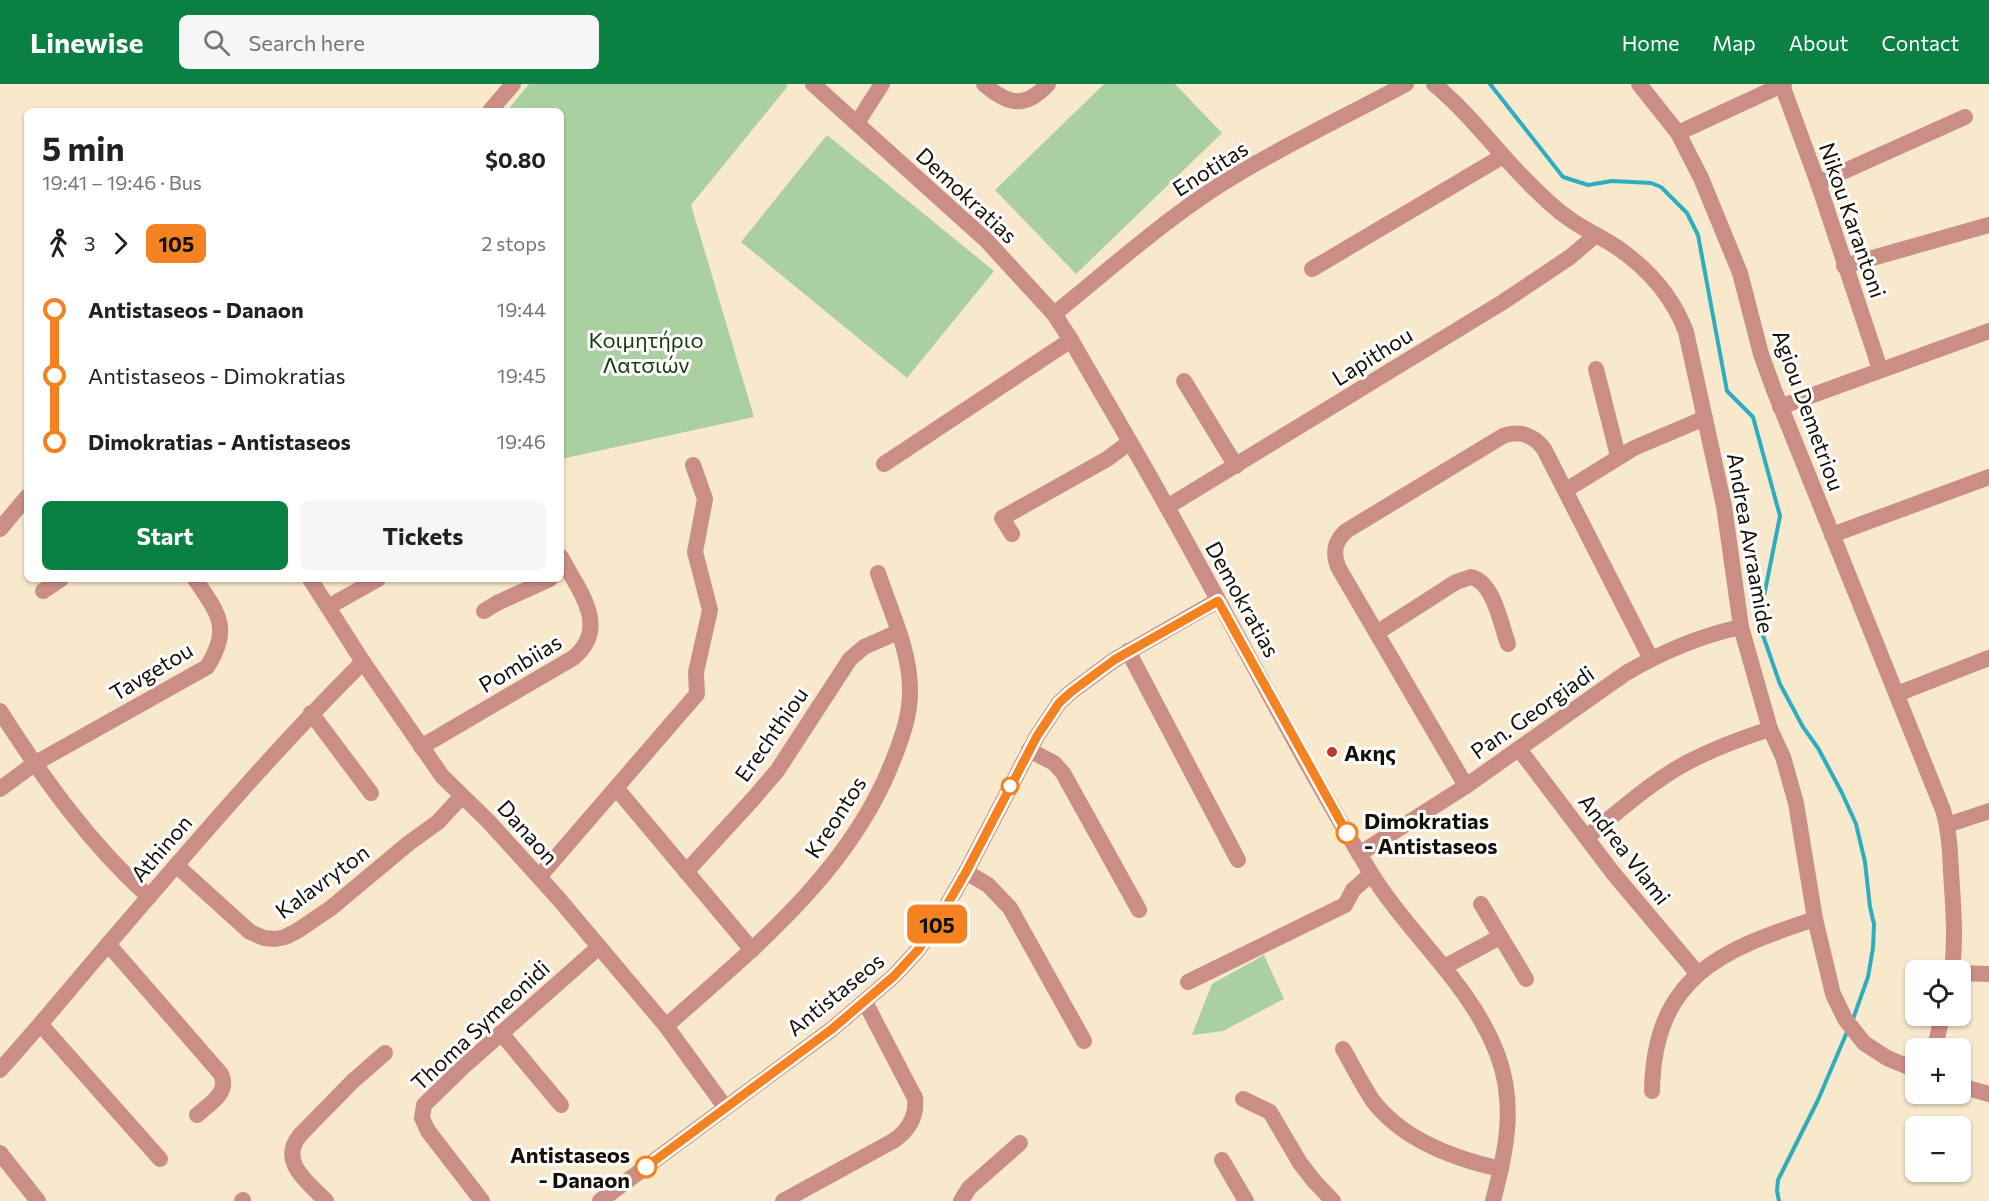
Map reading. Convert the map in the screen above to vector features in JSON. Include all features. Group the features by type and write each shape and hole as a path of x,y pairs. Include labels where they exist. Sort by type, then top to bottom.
{"street":[{"path":"493,108 513,84"},
{"name":"Demokratias","path":"813,84 986,240 1054,314 1071,340 1167,507 1371,874 1412,931 1460,988 1481,1019 1501,1067 1509,1105 1505,1150 1493,1201"},
{"path":"857,123 882,84"},
{"path":"984,84 1001,98 1016,102 1032,98 1048,84"},
{"name":"Enotitas","path":"1054,314 1146,238 1209,192 1406,84"},
{"name":"Andrea Avraamide","path":"1434,84 1452,100 1550,204 1572,221 1616,246 1638,263 1676,308 1686,332 1728,528 1741,627 1770,729 1783,757 1796,803 1815,919 1829,982 1836,1003 1857,1035 1878,1053 1905,1065"},
{"name":"Agiou Demetriou","path":"1639,84 1678,133 1701,178 1740,273 1761,354 1780,407 1943,810 1947,825 1954,920 1952,960"},
{"path":"1678,133 1783,84"},
{"name":"Nikou Karantoni","path":"1783,84 1880,369"},
{"path":"1818,183 1965,117"},
{"path":"1312,269 1503,156"},
{"path":"1844,266 1989,225"},
{"name":"Lapithou","path":"1167,507 1503,302 1570,257 1596,235"},
{"path":"1780,407 1880,369 1989,332"},
{"path":"884,464 1071,340"},
{"path":"1596,369 1618,456"},
{"path":"1184,381 1236,466"},
{"path":"1566,490 1618,456 1650,440 1705,418"},
{"path":"1466,786 1338,567 1335,548 1340,537 1350,529 1503,436 1513,433 1531,437 1541,445 1566,490 1651,659"},
{"path":"1012,534 1002,518 1107,459 1130,442"},
{"path":"539,877 697,694 696,672 710,610 695,552 705,499 693,465"},
{"path":"1832,535 1989,477"},
{"path":"0,529 24,500"},
{"name":"Pombiias","path":"422,747 573,658 586,646 592,630 590,611 564,569"},
{"name":"Kreontos","path":"666,1026 752,950 834,863 859,829 882,786 902,738 910,700 909,669 878,573"},
{"path":"1378,632 1461,579 1472,577 1483,582 1490,591 1508,644"},
{"path":"43,591 56,582"},
{"name":"Tavgetou","path":"0,789 34,764 207,667 219,646 220,624 212,604 197,582"},
{"name":"Danaon","path":"312,582 363,662 442,776 489,822 599,947 666,1026 725,1107"},
{"path":"328,607 373,582"},
{"path":"484,611 544,582"},
{"name":"Antistaseos","path":"600,1201 832,1029 894,976 918,950 936,924 966,872 1029,750 1048,718 1065,697 1128,651 1218,601"},
{"name":"Pan. Georgiadi","path":"1359,854 1466,786 1600,690 1651,659 1696,639 1741,627"},
{"name":"Erechthiou","path":"686,872 777,771 850,659 864,647 898,632"},
{"path":"1128,651 1238,860"},
{"path":"1897,694 1989,658"},
{"name":"Athinon","path":"0,1070 246,784 311,713 363,662"},
{"path":"0,711 34,764 103,852 149,897"},
{"path":"311,713 371,793"},
{"path":"1587,837 1644,792 1687,763 1770,729"},
{"name":"Andrea Vlami","path":"1519,749 1632,896 1698,974"},
{"path":"1029,750 1054,764 1063,773 1139,910"},
{"path":"617,789 752,950"},
{"name":"Kalavryton","path":"176,865 250,932 264,938 280,939 291,935 331,908 438,822 462,796"},
{"path":"1947,825 1989,811"},
{"path":"966,872 988,885 1010,908 1084,1041"},
{"path":"1188,982 1345,906 1353,890 1371,874"},
{"path":"1481,904 1526,979"},
{"path":"1652,1091 1654,1053 1660,1032 1676,1002 1698,974 1715,959 1739,946 1815,919"},
{"path":"1444,967 1500,937"},
{"path":"108,944 223,1077 221,1093 196,1115"},
{"name":"Thoma Symeonidi","path":"482,1201 428,1131 422,1118 422,1109 429,1098 599,947"},
{"path":"1971,973 1989,974"},
{"path":"783,1201 893,1141 903,1133 912,1120 915,1104 912,1093 865,1002"},
{"path":"41,1025 160,1159"},
{"path":"501,1033 561,1105"},
{"path":"1343,1049 1368,1092 1387,1116 1411,1134 1439,1150 1474,1163 1501,1169"},
{"path":"326,1201 294,1166 291,1156 294,1144 353,1081 385,1053"},
{"path":"1971,1089 1989,1094"},
{"path":"1243,1099 1270,1112 1300,1164 1333,1201"},
{"path":"961,1201 969,1188 1020,1143"},
{"path":"0,1153 38,1201"},
{"path":"1222,1160 1246,1201"}],"green space":[{"name":"Κοιμητήριο Λατσιών","path":"529,84 785,84 788,86 691,205 754,417 564,458 564,108 509,108"},
{"path":"1104,84 1175,84 1222,133 1076,274 995,190"},
{"path":"827,135 994,271 907,378 741,242"},
{"path":"1264,955 1284,999 1223,1031 1192,1035 1212,984"}],"waterway":[{"path":"1490,84 1563,177 1588,185 1612,181 1651,183 1661,187 1687,213 1698,235 1727,391 1753,417 1780,516 1761,611 1760,627 1780,684 1803,727 1818,748 1856,824 1865,862 1874,924 1873,948 1868,977 1853,1019"},
{"path":"1779,1201 1778,1180 1818,1100 1847,1032"}],"bus line":[{"name":"105","path":"646,1167 832,1029 908,962 936,924 966,872 1037,736 1065,697 1128,651 1218,601 1347,833"}],"place":[{"name":"Ακης","path":"1332,752"},
{"name":"Dimokratias - Antistaseos","path":"1347,833"},
{"name":"Antistaseos - Danaon","path":"646,1167"}]}
